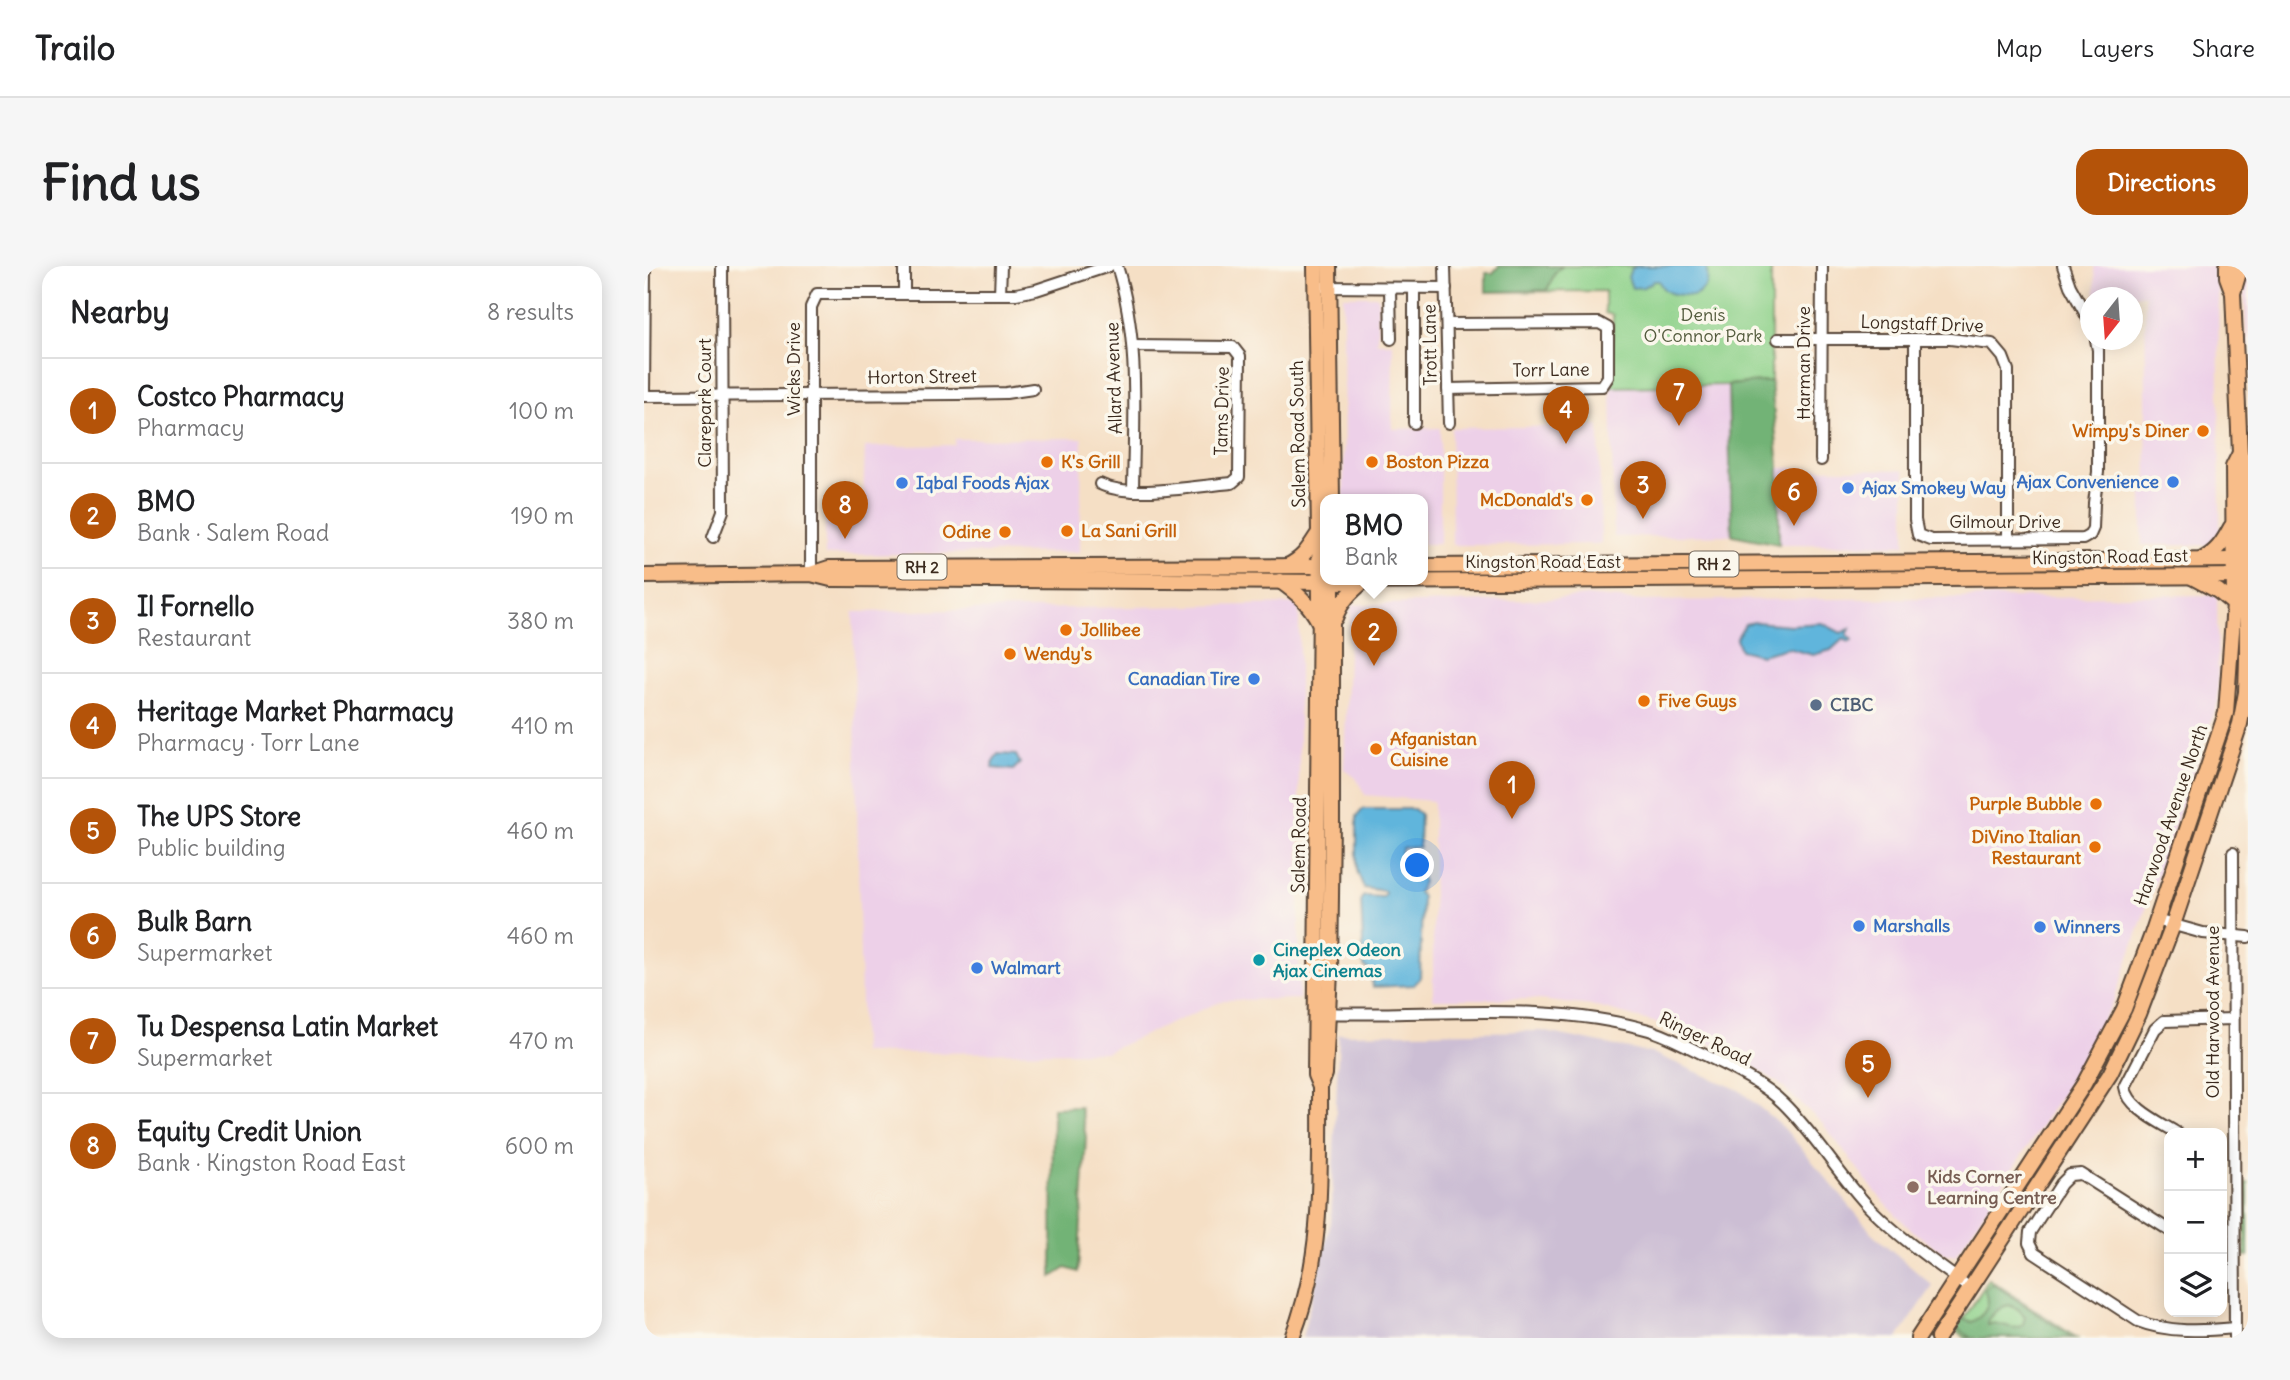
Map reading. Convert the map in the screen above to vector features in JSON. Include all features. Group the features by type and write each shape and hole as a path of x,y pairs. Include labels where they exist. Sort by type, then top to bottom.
{"main road":[{"name":"Salem Road South","path":"1315,266 1322,287 1332,494"},
{"name":"Salem Road South","path":"1320,550 1318,533 1322,287 1329,266"},
{"path":"2227,266 2227,277 2233,293 2240,453 2234,467 2243,527 2243,576"},
{"path":"2233,293 2239,266"},
{"path":"2201,561 2243,527"},
{"path":"1287,566 1299,561 1318,533"},
{"name":"Kingston Road East","path":"1428,566 2243,560"},
{"name":"Kingston Road East","path":"811,574 829,568 1320,566"},
{"name":"Kingston Road East","path":"644,576 811,574 831,579 853,580 1320,581"},
{"path":"2191,576 2218,591 2234,604"},
{"name":"Kingston Road East","path":"1428,581 2243,576"},
{"name":"Harwood Avenue North","path":"1918,1338 2084,1084 2124,1009 2226,713 2234,604 2243,576"},
{"name":"Harwood Avenue North","path":"1938,1338 2110,1074 2139,1014 2173,925 2223,768 2240,724 2246,692 2248,619 2243,576"},
{"path":"1280,581 1301,595 1326,625 1350,592 1359,585"},
{"name":"Salem Road South","path":"1320,602 1326,585"},
{"name":"Salem Road South","path":"1326,625 1328,585"},
{"name":"Salem Road","path":"1292,1338 1308,1284 1320,1205 1320,1087 1325,1074 1322,1013 1326,625 1320,602"}],"street":[{"path":"644,396 645,266"},
{"name":"Clarepark Court","path":"713,537 723,511 722,266"},
{"path":"904,266 904,292"},
{"path":"1000,294 1001,266"},
{"name":"Wicks Drive","path":"811,574 811,307 817,293 1016,294 1109,266"},
{"name":"Allard Avenue","path":"1117,266 1130,314 1133,346 1133,491"},
{"name":"Trott Lane","path":"1445,266 1448,423"},
{"name":"Harman Drive","path":"1821,460 1822,266"},
{"path":"2063,266 2080,304"},
{"path":"1322,287 1446,288"},
{"path":"1390,288 1391,339"},
{"path":"1414,288 1414,423"},
{"name":"Torr Lane","path":"1448,324 1599,323 1608,328 1608,377 1602,386 1448,389"},
{"name":"Longstaff Drive","path":"1778,340 1975,340 1992,344 2003,357 2008,370 2008,538"},
{"name":"Gilmour Drive","path":"1915,340 1915,520 1918,535 1931,540 2083,539 2090,535 2098,472 2098,350"},
{"name":"Tams Drive","path":"1100,484 1113,490 1133,491 1231,483 1239,477 1240,356 1233,346 1133,346"},
{"name":"Horton Street","path":"644,396 1006,393 1033,389"},
{"name":"Old Harwood Avenue","path":"2233,853 2233,1019 2228,1140 2228,1236 2235,1333"},
{"path":"2156,920 2203,933 2248,937"},
{"name":"Ringer Road","path":"1322,1013 1444,1011 1558,1014 1610,1021 1651,1031 1731,1068 1781,1101 1811,1133 1870,1207 1910,1245 1970,1288"},
{"path":"2170,1128 2133,1103 2126,1094 2125,1087 2155,1030 2164,1021 2233,1019"},
{"path":"2164,1227 2081,1174 2070,1175 2061,1184 2030,1232 2029,1243 2034,1253 2138,1321 2155,1328 2235,1333"}],"shaded area":[{"path":"2094,266 2218,266 2220,533 2208,545 2142,545 2142,492 2147,491 2145,295 2143,287 2095,287"},
{"path":"2244,266 2248,266 2248,378 2246,323"},
{"path":"1343,296 1378,296 1377,343 1393,343 1392,429 1440,428 1440,544 1428,544 1428,494 1344,494"},
{"path":"1728,385 1732,535 1614,537 1611,387"},
{"path":"1599,426 1601,544 1452,545 1451,428"},
{"path":"1082,438 1080,552 825,555 825,504 863,501 865,447 954,445 955,439"},
{"path":"1779,468 1905,470 1905,545 1779,544"},
{"path":"2217,595 2218,702 2114,1000 2064,1091 1955,1256 1943,1253 1911,1230 1881,1199 1823,1124 1776,1081 1724,1049 1661,1024 1593,1006 1530,999 1433,999 1433,801 1365,795 1356,778 1344,769 1352,605 1587,596 1641,601"},
{"path":"1299,604 1299,999 1224,1000 1106,1052 862,1053 853,612"},
{"path":"1541,1031 1655,1054 1739,1090 1784,1128 1875,1236 1933,1286 1898,1338 1302,1338 1331,1222 1339,1034"}],"green space":[{"name":"Denis O'Connor Park","path":"1499,266 1771,266 1771,381 1728,385 1611,387 1613,315 1605,313 1605,291 1486,292 1486,273 1493,273"},
{"path":"1499,266 1563,266 1556,271 1547,290 1486,292 1486,273 1493,273"},
{"path":"1771,381 1779,468 1779,544 1732,535 1728,385"},
{"path":"1080,1107 1086,1137 1078,1272 1066,1268 1052,1277 1053,1108"},
{"path":"2245,1183 2248,1183 2248,1256 2245,1256"},
{"path":"1989,1279 2077,1338 1966,1338 1956,1331"},
{"path":"1992,1283 2073,1338 1971,1338 1956,1327 1962,1319 1972,1322 1983,1313 1988,1305 1985,1290","holes":["2009,1305 2025,1316 2023,1325 2015,1328 1994,1323 1988,1325 1992,1315 2002,1308"]}],"water":[{"path":"1637,266 1706,266 1707,284 1694,296 1669,292 1659,281 1632,288 1628,277 1631,269"},
{"path":"1755,622 1790,625 1822,623 1841,633 1850,629 1847,635 1852,640 1850,642 1843,639 1831,650 1813,655 1787,648 1761,655 1740,650 1736,639 1745,624"},
{"path":"998,754 1016,755 1020,763 1013,770 993,768 993,761"},
{"path":"1363,809 1414,809 1420,814 1419,847 1403,848 1401,853 1403,857 1419,857 1423,882 1418,892 1422,897 1420,978 1414,985 1373,987 1369,970 1364,966 1361,899 1364,896 1383,897 1385,893 1364,888 1357,871 1357,816"}],"place":[{"name":"Tu Despensa Latin Market","path":"1679,426"},
{"name":"Wimpy's Diner","path":"2203,431"},
{"name":"Heritage Market Pharmacy","path":"1566,444"},
{"name":"K's Grill","path":"1047,462"},
{"name":"Boston Pizza","path":"1372,462"},
{"name":"Ajax Convenience","path":"2173,482"},
{"name":"Iqbal Foods Ajax","path":"902,483"},
{"name":"Ajax Smokey Way","path":"1848,488"},
{"name":"McDonald's","path":"1587,500"},
{"name":"Il Fornello","path":"1643,519"},
{"name":"Bulk Barn","path":"1794,526"},
{"name":"La Sani Grill","path":"1067,531"},
{"name":"Odine","path":"1005,532"},
{"name":"Equity Credit Union","path":"845,539"},
{"name":"Jollibee","path":"1066,630"},
{"name":"Wendy's","path":"1010,654"},
{"name":"BMO","path":"1374,666"},
{"name":"Canadian Tire","path":"1254,679"},
{"name":"Five Guys","path":"1644,701"},
{"name":"CIBC","path":"1816,705"},
{"name":"Afganistan Cuisine","path":"1376,749"},
{"name":"Purple Bubble","path":"2096,804"},
{"name":"Costco Pharmacy","path":"1512,819"},
{"name":"DiVino Italian Restaurant","path":"2095,847"},
{"name":"Marshalls","path":"1859,926"},
{"name":"Winners","path":"2040,927"},
{"name":"Cineplex Odeon Ajax Cinemas","path":"1259,960"},
{"name":"Walmart","path":"977,968"},
{"name":"The UPS Store","path":"1868,1098"},
{"name":"Kids Corner Learning Centre","path":"1913,1187"}]}
